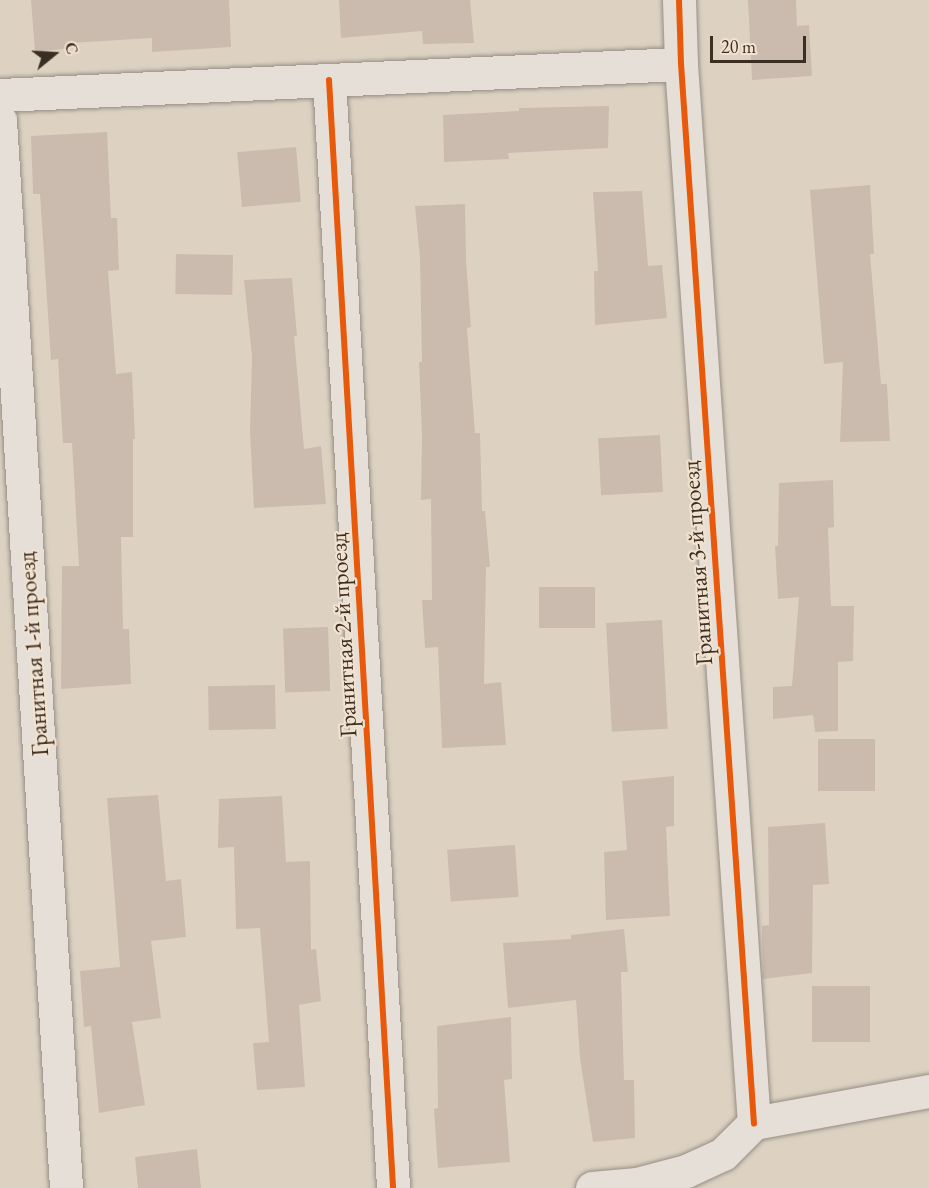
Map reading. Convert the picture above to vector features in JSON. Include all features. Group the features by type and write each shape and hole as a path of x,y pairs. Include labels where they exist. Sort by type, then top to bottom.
{"street":[{"name":"Гранитная 3-й проезд","path":"679,0 681,64 754,1123"},
{"path":"0,95 681,64"},
{"name":"Гранитная 2-й проезд","path":"329,80 393,1188"},
{"name":"Гранитная 1-й проезд","path":"0,120 66,1188"},
{"path":"592,1188 637,1184 686,1171 723,1154 754,1123 929,1091"}],"building":[{"path":"31,0 229,0 231,47 152,52 152,38 70,43 71,48 35,52"},
{"path":"339,0 470,0 474,43 423,44 422,31 341,38"},
{"path":"748,0 796,0 797,26 809,25 812,76 752,80"},
{"path":"609,106 608,148 508,153 509,159 444,162 443,115 519,111 519,108"},
{"path":"107,132 111,218 117,218 119,270 108,271 116,374 132,372 135,439 133,439 133,537 121,537 123,629 129,629 131,684 61,689 62,566 79,566 72,443 63,443 58,359 51,360 40,194 33,194 31,136"},
{"path":"296,147 301,202 242,207 237,152"},
{"path":"870,185 874,254 870,254 881,384 887,384 890,441 840,442 843,362 824,364 810,190"},
{"path":"642,191 648,266 662,265 667,318 595,325 594,271 598,271 593,192"},
{"path":"465,204 471,327 467,328 475,433 480,433 482,511 485,511 490,567 486,567 484,684 501,682 506,745 442,748 438,647 425,648 422,600 432,600 431,499 421,500 420,258 415,206"},
{"path":"176,254 233,255 232,295 175,294"},
{"path":"292,278 297,336 294,336 304,449 321,446 326,504 254,508 250,432 252,356 244,280"},
{"path":"660,435 663,492 601,495 598,438"},
{"path":"833,480 834,527 828,528 831,606 854,606 853,661 838,662 838,731 815,732 813,715 773,719 773,687 792,686 799,597 778,599 775,546 778,546 779,483"},
{"path":"539,587 595,587 595,628 539,628"},
{"path":"662,620 668,729 612,732 606,623"},
{"path":"328,627 330,691 285,693 283,629"},
{"path":"275,685 276,729 209,730 208,686"},
{"path":"818,739 875,739 875,791 818,791"},
{"path":"674,776 674,826 666,827 670,916 606,920 604,852 627,850 622,781"},
{"path":"158,795 166,881 181,879 186,937 151,941 161,1018 132,1022 145,1105 99,1113 91,1026 84,1027 80,971 120,967 107,798"},
{"path":"282,796 286,862 310,861 311,950 316,949 321,1001 299,1005 305,1087 257,1090 253,1043 269,1042 260,928 236,929 234,847 218,848 219,799"},
{"path":"825,823 829,884 813,885 812,973 763,979 762,926 769,925 768,827"},
{"path":"515,845 519,897 451,902 447,850"},
{"path":"624,929 628,972 621,972 624,1080 634,1080 635,1138 593,1142 580,1058 576,1000 508,1008 503,943 571,939 571,935"},
{"path":"812,986 870,986 870,1042 812,1042"},
{"path":"511,1017 512,1079 504,1080 510,1162 438,1168 434,1109 438,1108 437,1026"},
{"path":"197,1149 201,1188 138,1188 135,1157"}],"cycle path":[{"path":"679,0 681,64 754,1123"},
{"path":"329,80 393,1188"}]}
